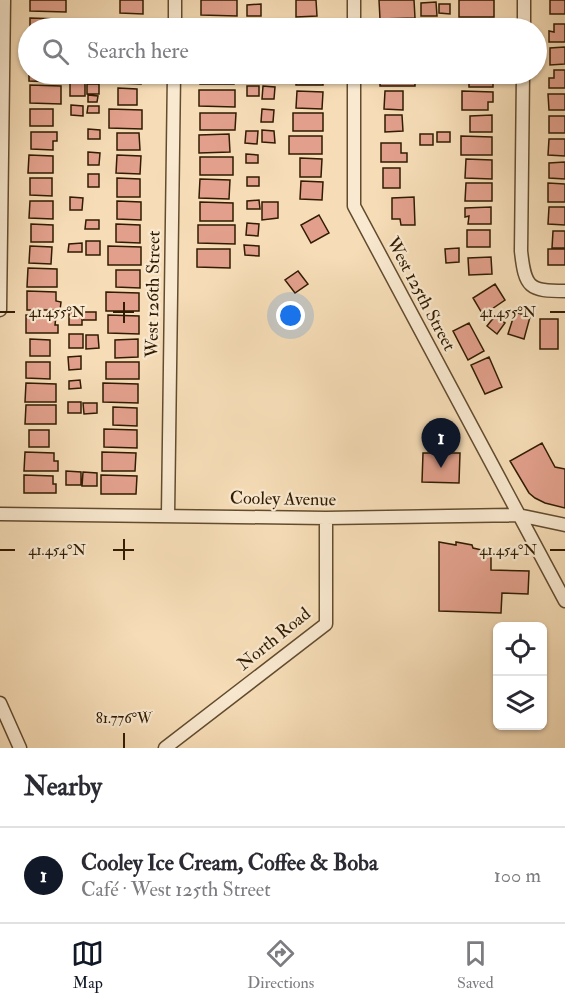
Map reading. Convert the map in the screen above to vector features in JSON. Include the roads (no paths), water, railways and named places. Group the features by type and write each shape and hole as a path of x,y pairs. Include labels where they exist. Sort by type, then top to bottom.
{"street":[{"path":"0,310 4,0"},
{"path":"175,0 175,18"},
{"path":"354,0 354,18"},
{"path":"524,0 524,18"},
{"name":"West 126th Street","path":"168,515 174,84"},
{"name":"West 125th Street","path":"354,84 354,206 565,601"},
{"path":"523,84 521,251 523,272 528,282 538,290 565,291"},
{"name":"Cooley Avenue","path":"0,514 326,518 518,515 565,525"},
{"name":"North Road","path":"165,748 326,624 326,518"},
{"path":"0,703 20,748"}],"place":[{"name":"Cooley Ice Cream, Coffee & Boba","path":"441,468"}]}
